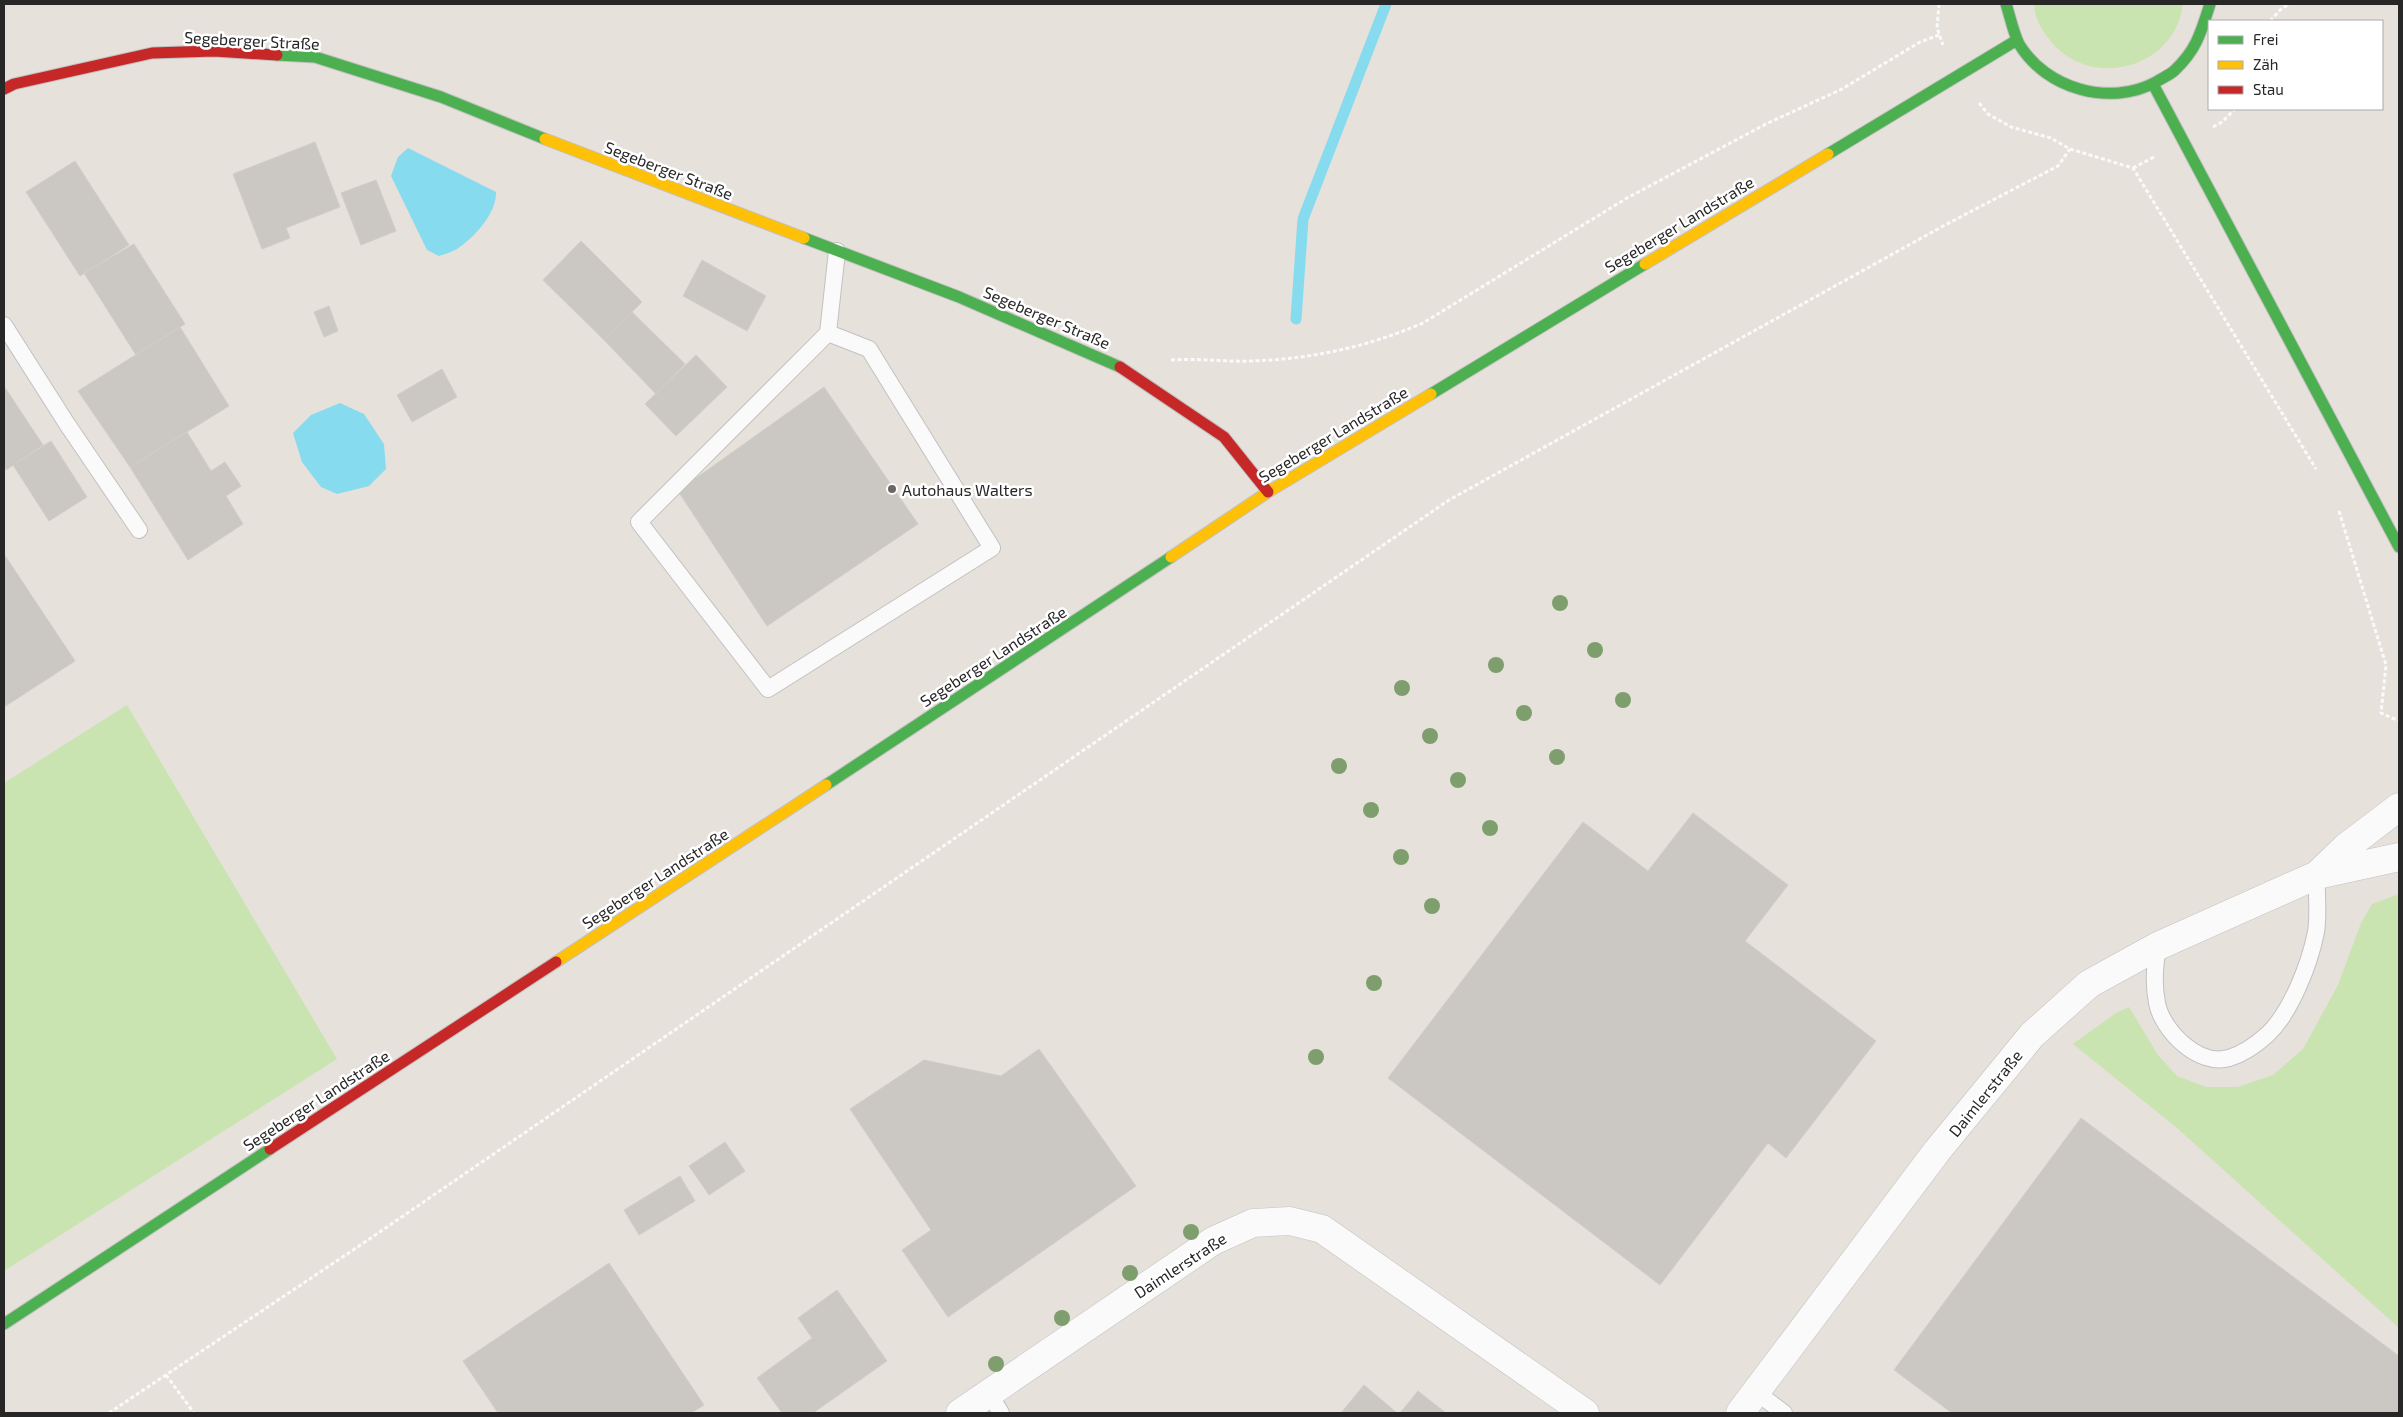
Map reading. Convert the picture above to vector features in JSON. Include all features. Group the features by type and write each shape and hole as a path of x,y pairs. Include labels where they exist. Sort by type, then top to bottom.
{"main road":[{"path":"2006,4 2009,22 2017,40 2039,69 2059,83 2082,92 2118,94 2153,84 2169,75 2189,56 2203,32 2210,4"},
{"name":"Segeberger Landstraße","path":"4,1324 1078,619 1268,492 2017,40"},
{"name":"Segeberger Straße","path":"4,90 14,84 152,52 214,51 315,57 441,97 575,151 959,297 1116,364 1224,437 1268,492"},
{"path":"2153,84 2399,547"}],"street":[{"name":"Daimlerstraße","path":"2317,875 2345,848 2398,807"},
{"name":"Daimlerstraße","path":"1748,1403 1937,1151 2032,1035 2089,984 2158,946 2317,875 2399,857"},
{"name":"Daimlerstraße","path":"960,1413 995,1403 1213,1241 1253,1223 1290,1221 1322,1230 1585,1413"}],"lane":[{"path":"828,333 869,349 992,548 768,689 639,522 828,333 837,251"},
{"path":"4,325 66,424 139,530"},
{"path":"2158,946 2154,978 2157,1005 2168,1028 2187,1046 2208,1058 2228,1058 2252,1047 2269,1033 2298,988 2316,932 2317,875"},
{"path":"1748,1403 1784,1413"}],"path":[{"path":"2271,20 2282,8 2290,4"},
{"path":"1169,360 1249,362 1300,359 1353,348 1422,323 1627,198 1766,124 1842,89 1920,42 1939,35"},
{"path":"2011,127 2051,138 2070,149 2133,168 2321,477"},
{"path":"108,1413 368,1240 1449,500 1945,225 2058,166 2070,149"},
{"path":"2336,502 2386,665 2381,713 2399,722"},
{"path":"166,1374 194,1413"}],"green space":[{"path":"2034,4 2183,4 2177,27 2164,45 2147,58 2128,66 2106,68 2085,65 2066,55 2043,31 2034,9"},
{"path":"127,705 337,1059 4,1271 4,783"},
{"path":"2399,894 2399,1328 2177,1128 2073,1044 2116,1013 2129,1007 2158,1055 2177,1076 2206,1087 2238,1087 2273,1075 2303,1049 2338,985 2361,923 2372,904"}],"water":[{"path":"408,148 496,192 493,208 489,216 477,232 453,251 439,256 427,250 391,176 398,157"},
{"path":"340,403 364,414 384,444 386,469 369,486 337,494 321,487 302,462 293,433 311,415"}],"building":[{"path":"315,142 340,207 286,228 290,238 262,249 233,174"},
{"path":"75,161 129,245 80,276 26,192"},
{"path":"376,180 396,231 361,245 341,193"},
{"path":"581,241 642,302 604,340 543,280"},
{"path":"134,244 185,324 136,355 84,273"},
{"path":"702,260 766,296 747,331 683,296"},
{"path":"329,306 338,331 324,337 314,312"},
{"path":"632,312 685,364 656,394 604,340"},
{"path":"180,327 229,406 130,467 78,391"},
{"path":"696,355 727,387 676,436 645,404"},
{"path":"442,369 457,397 412,422 397,395"},
{"path":"4,386 43,445 6,470 4,466"},
{"path":"824,387 918,524 767,626 678,491"},
{"path":"187,432 211,471 225,462 241,486 226,496 243,524 188,560 130,467"},
{"path":"51,441 87,497 49,521 13,465"},
{"path":"4,554 75,661 4,707"},
{"path":"1693,813 1788,885 1745,941 1876,1041 1786,1158 1768,1143 1660,1285 1388,1078 1583,822 1648,871"},
{"path":"1039,1049 1136,1186 948,1317 902,1250 931,1230 850,1109 924,1060 1001,1076"},
{"path":"2081,1118 2399,1356 2399,1413 1952,1413 1894,1370"},
{"path":"725,1142 745,1171 709,1195 689,1166"},
{"path":"680,1176 695,1201 639,1235 624,1210"},
{"path":"609,1263 704,1405 691,1413 498,1413 463,1361"},
{"path":"837,1290 887,1361 813,1413 782,1413 757,1378 812,1338 798,1318"},
{"path":"1364,1385 1397,1413 1341,1413"},
{"path":"1418,1391 1446,1413 1400,1413"}],"waterway":[{"path":"1296,319 1303,219 1386,4"}],"traffic: fast":[{"path":"2006,4 2019,44 2031,60 2045,72 2062,82 2080,89 2100,93 2119,93 2138,89 2156,82 2175,70 2188,55 2201,32 2210,4"},
{"path":"1828,154 2017,40"},
{"path":"277,55 315,57 441,97 545,139"},
{"path":"2153,84 2399,547"},
{"path":"804,238 959,297 1120,367"},
{"path":"1431,394 1645,264"},
{"path":"826,785 1171,557"},
{"path":"4,1324 270,1149"}],"traffic: slow":[{"path":"545,139 804,238"},
{"path":"1645,264 1828,154"},
{"path":"1171,557 1268,492 1431,394"},
{"path":"556,962 826,785"}],"traffic: jam":[{"path":"4,89 14,84 152,53 214,51 277,55"},
{"path":"1120,367 1224,437 1268,492"},
{"path":"270,1149 556,962"}],"place":[{"name":"Autohaus Walters","path":"892,489"}]}
